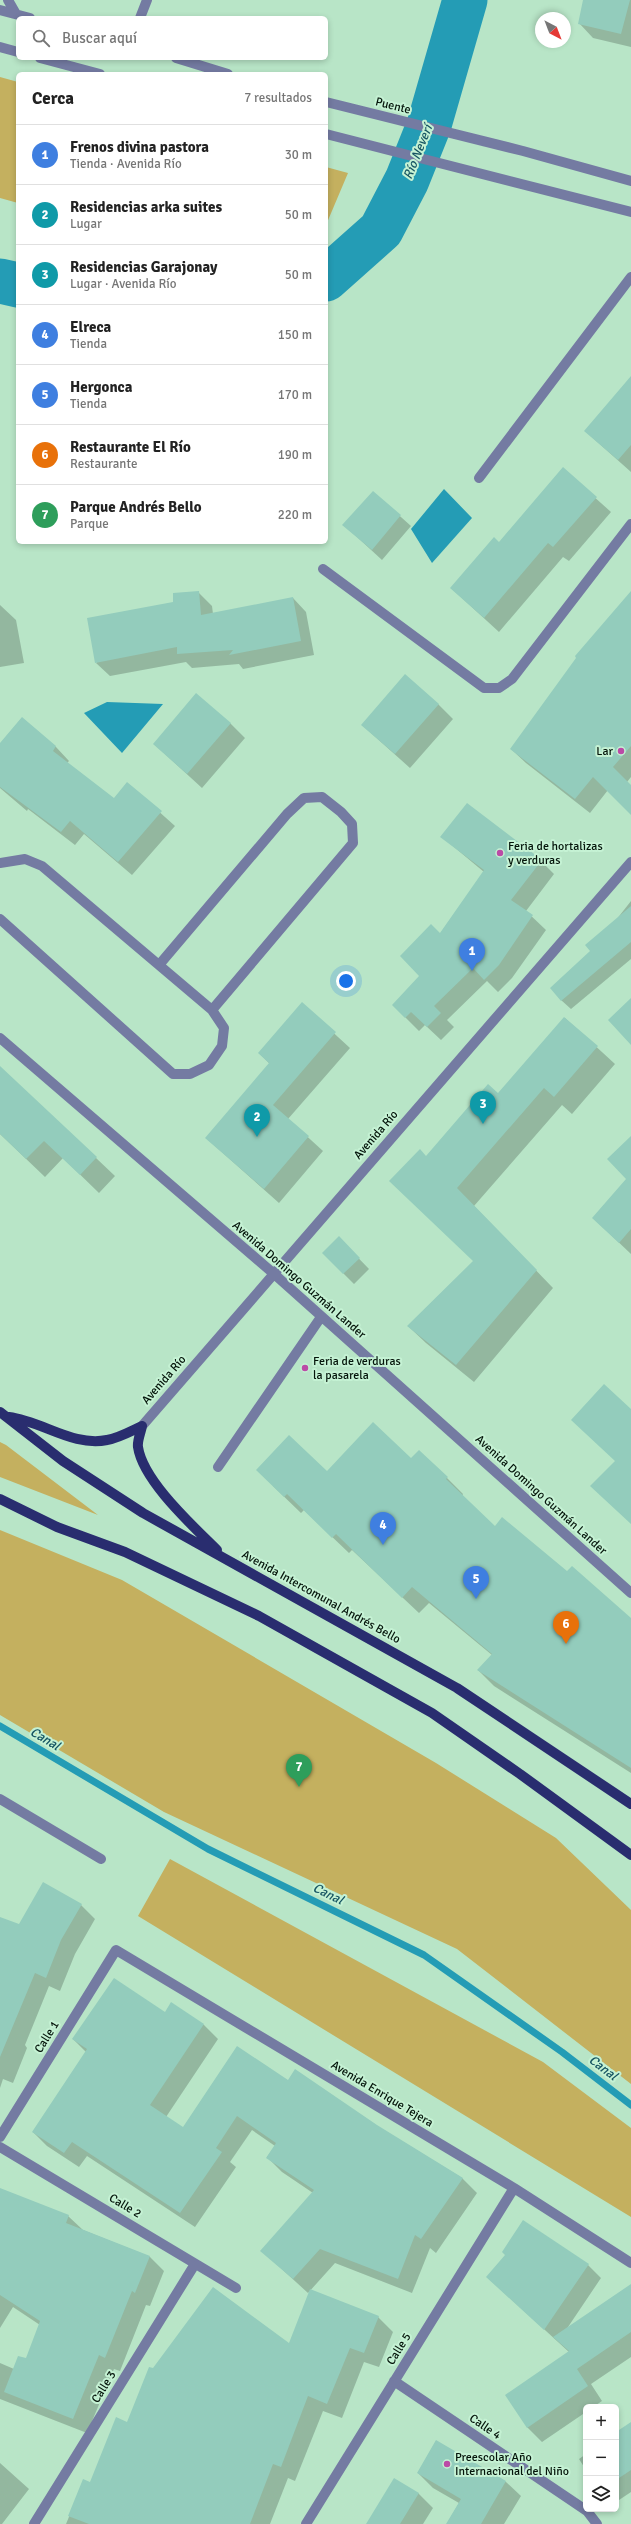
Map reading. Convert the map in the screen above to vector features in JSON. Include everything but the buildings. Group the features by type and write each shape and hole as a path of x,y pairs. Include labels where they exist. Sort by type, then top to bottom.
{"main road":[{"path":"4,1414 26,1419 86,1441 107,1440 142,1426"},
{"name":"Avenida Intercomunal Andrés Bello","path":"4,1414 63,1461 103,1488 457,1688 631,1804"},
{"path":"142,1426 138,1446 144,1466 180,1514 227,1559"},
{"path":"0,1499 57,1527 125,1552 259,1616 432,1713 520,1774 631,1856"}],"street":[{"path":"8,0 16,14"},
{"path":"141,16 147,0"},
{"path":"0,10 23,16"},
{"path":"0,47 16,51"},
{"path":"48,60 92,72"},
{"path":"182,60 222,72"},
{"name":"Puente","path":"328,102 523,151 631,181"},
{"path":"328,135 631,212"},
{"path":"479,478 631,277"},
{"path":"323,569 484,688 499,688 512,679 631,524"},
{"path":"160,965 287,814 304,798 322,797 341,812 352,824 353,843 212,1010"},
{"path":"0,863 25,859 42,866 212,1010 224,1028 222,1046 209,1065 190,1074 173,1074 0,919"},
{"name":"Avenida Río","path":"142,1426 273,1273 631,862"},
{"name":"Avenida Domingo Guzmán Lander","path":"0,1038 273,1273 631,1592"},
{"path":"218,1468 321,1316"},
{"path":"0,1799 101,1859"},
{"name":"Calle 1","path":"0,2137 116,1950"},
{"name":"Avenida Enrique Tejera","path":"116,1950 514,2188 631,2263"},
{"name":"Calle 2","path":"0,2147 236,2288"},
{"name":"Calle 5","path":"306,2524 514,2188"},
{"name":"Calle 3","path":"34,2524 195,2264"},
{"name":"Calle 4","path":"394,2381 587,2511 598,2524"}],"shaded area":[{"path":"0,77 16,81 16,202 0,198"},
{"path":"328,168 348,173 328,220"},
{"path":"0,1442 6,1445 98,1515 0,1477"},
{"path":"0,1530 122,1580 436,1763 556,1838 631,1910 631,2084 457,1949 164,1812 0,1715"},
{"path":"170,1859 543,2062 631,2128 631,2217 138,1916"}],"water":[{"path":"444,489 472,518 432,563 411,529"},
{"path":"107,702 163,704 122,753 84,713"}],"waterway":[{"name":"Río Neverí","path":"328,277 381,230 407,180 429,125 465,0"},
{"name":"Río Neverí","path":"0,281 16,285"},
{"name":"Canal","path":"0,1726 208,1849 424,1955 562,2052 631,2105"}],"place":[{"name":"Lar","path":"621,751"},
{"name":"Feria de hortalizas y verduras","path":"500,853"},
{"name":"Frenos divina pastora","path":"472,971"},
{"name":"Residencias Garajonay","path":"483,1124"},
{"name":"Residencias arka suites","path":"257,1137"},
{"name":"Feria de verduras la pasarela","path":"305,1368"},
{"name":"Elreca","path":"383,1545"},
{"name":"Hergonca","path":"476,1599"},
{"name":"Restaurante El Río","path":"566,1644"},
{"name":"Parque Andrés Bello","path":"299,1787"},
{"name":"Preescolar Año Internacional del Niño","path":"447,2464"}]}
